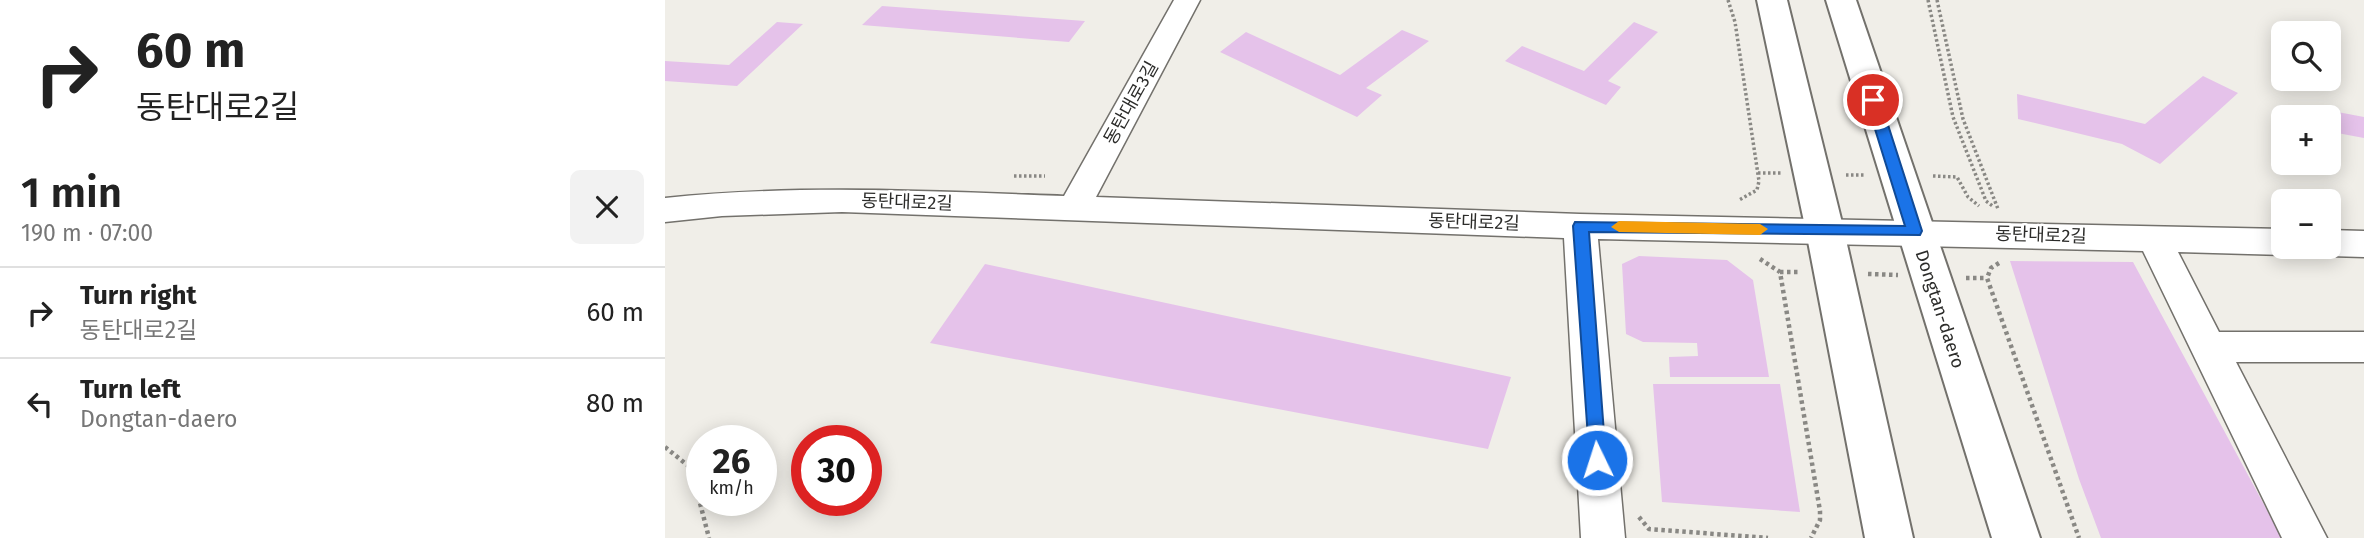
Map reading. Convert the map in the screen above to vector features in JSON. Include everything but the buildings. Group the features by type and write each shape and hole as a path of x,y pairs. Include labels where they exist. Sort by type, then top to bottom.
{"main road":[{"path":"1772,0 1825,231 1889,538"},
{"name":"Dongtan-daero","path":"1841,0 2016,538"}],"street":[{"name":"동탄대로3길","path":"1074,207 1187,0"},
{"name":"동탄대로2길","path":"665,211 722,204 842,201 1580,226 1915,231 2271,242"},
{"path":"1580,226 1603,538"},
{"path":"2153,238 2305,538"},
{"path":"2341,243 2364,244"},
{"path":"2208,347 2364,347"}],"path":[{"path":"1728,0 1735,23 1758,173 1756,190 1748,198 1734,202"},
{"path":"1928,0 1953,117 1986,201 2000,212"},
{"path":"1937,0 1963,119 2000,212"},
{"path":"1758,173 1957,177 1960,187 1976,205 2000,212"},
{"path":"1755,257 1780,272 1987,278"},
{"path":"2005,259 1991,268 1987,278 2079,538"},
{"path":"1780,272 1821,511 1820,520 1811,538"},
{"path":"665,447 691,468 709,538"},
{"path":"1632,509 1649,529 1768,538"}],"slow traffic":[{"path":"1619,227 1760,229"}],"route":[{"path":"1597,460 1580,226 1915,231 1873,100"}]}
